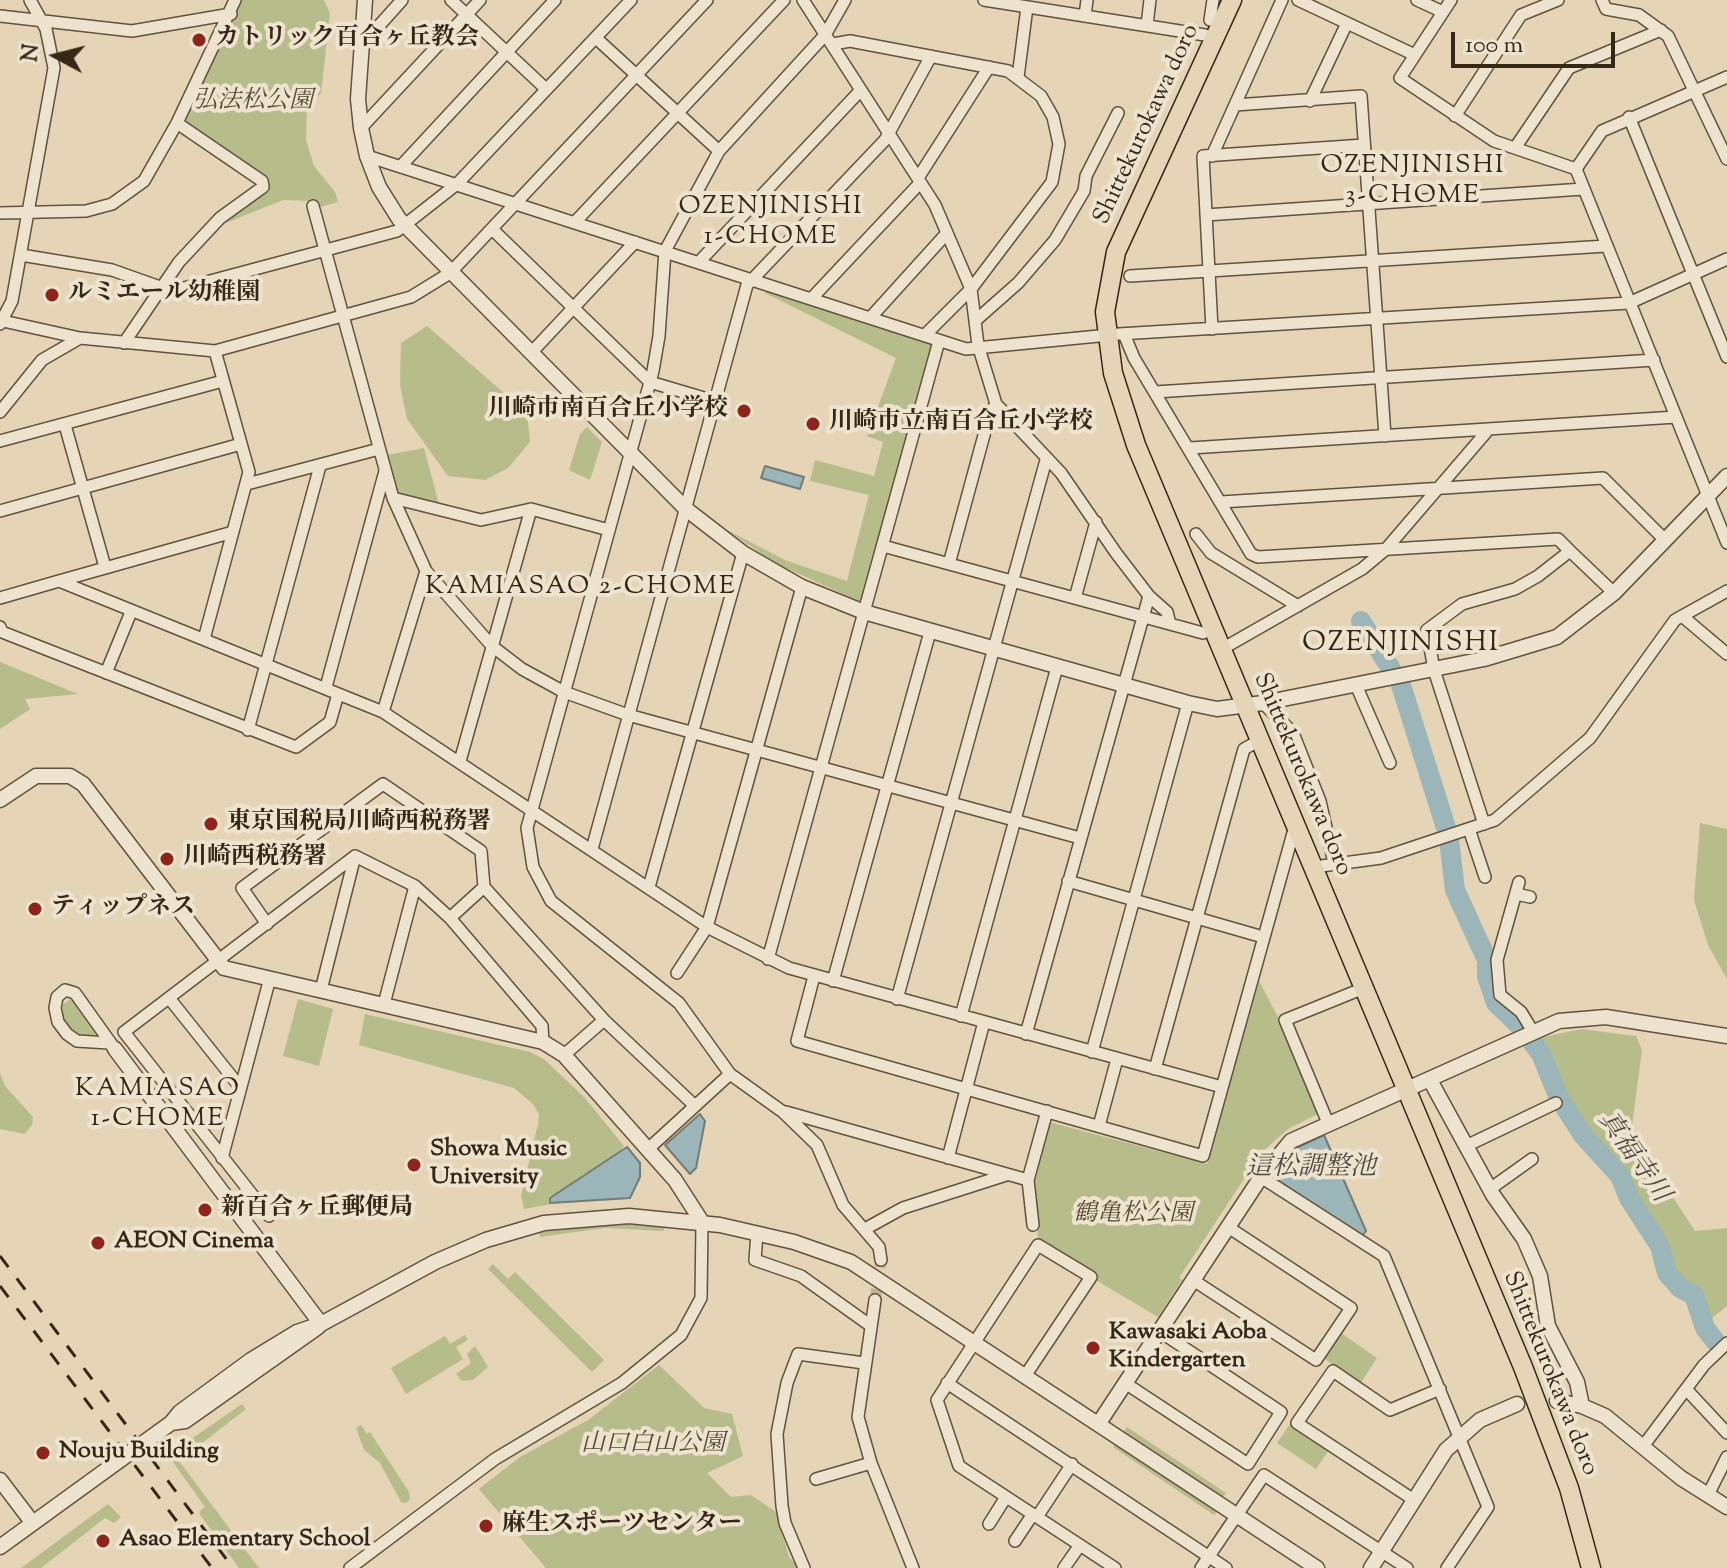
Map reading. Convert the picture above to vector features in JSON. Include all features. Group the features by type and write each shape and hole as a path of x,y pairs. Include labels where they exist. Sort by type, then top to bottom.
{"main road":[{"name":"Shittekurokawa doro","path":"1232,0 1116,252 1107,296 1116,335 1122,406 1222,649 1254,704 1260,740 1556,1450 1591,1568"}],"street":[{"path":"30,0 46,29 54,68 12,301 1,322 80,338 215,351 411,297 450,273 707,0"},
{"path":"0,213 86,211 112,204 129,194 151,172 231,14 235,0"},
{"path":"365,0 360,47 361,128 367,156 379,187 406,227 686,509 743,553 802,587 864,612 1188,703 1217,709 1254,704 1434,670 1540,644 1576,623 1614,593 1727,476"},
{"path":"360,47 402,0"},
{"path":"451,0 546,89"},
{"path":"361,128 480,0"},
{"path":"401,166 555,0"},
{"path":"21,255 112,270 160,287 201,286 406,227 457,184 631,0"},
{"path":"576,221 784,0"},
{"path":"803,0 919,181 947,233 971,289 978,345 996,404 1061,473 1149,596 1167,612 1170,624"},
{"path":"845,0 829,39 719,151 665,251 659,336 650,382 527,828 533,867 551,901 679,1003 730,1074 783,1112 817,1145 843,1205 879,1247 881,1260"},
{"path":"984,0 1025,4 1205,35"},
{"path":"1085,16 1087,0"},
{"path":"1147,25 1150,0"},
{"path":"1210,20 1213,0"},
{"path":"1212,156 1282,0"},
{"path":"1298,0 1415,55"},
{"path":"1417,0 1443,12"},
{"path":"1451,0 1400,78 1494,141 1576,169"},
{"path":"1455,116 1521,15 1558,0"},
{"path":"1602,0 1606,9 1614,5 1639,15 1661,30 1677,53 1727,159"},
{"path":"1018,77 1025,43 1025,4"},
{"path":"0,16 132,31 231,14"},
{"path":"1310,101 1347,23"},
{"path":"1515,148 1569,68 1661,30"},
{"path":"596,38 719,151"},
{"path":"829,39 1008,71 1041,96 1053,117 1059,144 1058,166 1052,182 1024,224 971,289 925,335"},
{"path":"592,849 747,285 888,132 931,56"},
{"path":"812,298 919,181 989,67"},
{"path":"1576,169 1602,131 1727,77"},
{"path":"699,262 860,91"},
{"path":"1235,105 1361,96 1385,436"},
{"path":"975,321 1018,283 1055,240 1084,191 1086,176 1118,113"},
{"path":"1629,117 1727,357"},
{"path":"124,343 160,287 204,235 263,184 177,123"},
{"path":"1212,329 1203,156 1364,145"},
{"path":"367,156 966,349 978,345 1116,335 1629,303 1727,259"},
{"path":"1576,169 1727,543"},
{"path":"1206,215 1583,189"},
{"path":"313,206 393,498 426,571 465,619 492,646 522,669 564,692 628,715 1080,838"},
{"path":"492,229 650,382 714,401"},
{"path":"871,317 947,233"},
{"path":"531,353 635,242"},
{"path":"1130,276 1606,246"},
{"path":"1116,335 1134,358 1190,448 1251,554 1258,557 1558,539 1614,593"},
{"path":"0,412 42,360 80,338"},
{"path":"768,959 939,341"},
{"path":"204,639 249,472 215,351"},
{"path":"1155,392 1654,360"},
{"path":"0,441 223,381"},
{"path":"949,564 990,413 996,404"},
{"path":"1190,448 1676,417"},
{"path":"65,425 105,567"},
{"path":"1222,649 1362,569 1386,549 1489,429"},
{"path":"0,511 241,444"},
{"path":"247,484 379,449"},
{"path":"897,999 1046,460"},
{"path":"248,730 320,466"},
{"path":"326,687 385,471"},
{"path":"1221,502 1603,478 1665,540"},
{"path":"393,498 481,520 531,509 609,530"},
{"path":"460,761 531,509"},
{"path":"1075,598 1096,522"},
{"path":"0,598 233,532"},
{"path":"1196,534 1211,553 1298,606"},
{"path":"883,546 1203,633"},
{"path":"1484,824 1434,670 1427,630 1462,604 1515,589 1570,551"},
{"path":"649,887 743,553"},
{"path":"383,712 426,571"},
{"path":"59,581 383,712 707,927 768,959 814,976 1222,1087"},
{"path":"677,973 707,927 802,587"},
{"path":"1314,867 1381,858 1495,820 1590,738 1675,620 1727,591"},
{"path":"1026,1034 1149,596"},
{"path":"106,673 131,612"},
{"path":"1682,616 1727,654"},
{"path":"0,627 2,632 296,747 330,722 338,694"},
{"path":"833,981 930,632"},
{"path":"961,1016 1057,667"},
{"path":"1356,685 1390,763"},
{"path":"1092,1052 1188,703"},
{"path":"1254,704 1293,733 1320,801 1334,863"},
{"path":"1155,1069 1244,749 1260,740"},
{"path":"0,800 36,776 70,776 83,784 224,968 543,1042 564,1055 675,1180 702,1222 701,1298 681,1335 622,1383 495,1459 350,1568"},
{"path":"267,924 242,888 383,784 481,851 484,887 604,1020 695,1106"},
{"path":"814,976 797,1041 1203,1156 1296,824"},
{"path":"1469,829 1485,877"},
{"path":"355,856 415,886 450,918 542,1026 543,1042"},
{"path":"269,1216 124,1032 355,856"},
{"path":"321,990 355,856"},
{"path":"1068,881 1263,937"},
{"path":"384,1004 415,886"},
{"path":"450,918 484,887"},
{"path":"1530,897 1518,888 1497,960 1500,995 1521,1012 1532,1030"},
{"path":"222,1158 270,978"},
{"path":"1328,1123 1285,1020 1364,988"},
{"path":"115,1049 109,1043 77,1041 67,1034 56,1016 61,993 70,990 75,993 321,1324"},
{"path":"169,998 240,1087"},
{"path":"1099,1423 1261,1177 1291,1141 1430,1080 1532,1030 1559,1021 1606,1017 1727,1036"},
{"path":"564,1055 604,1020"},
{"path":"948,1158 984,1022"},
{"path":"1099,1126 1117,1059"},
{"path":"647,1150 730,1074"},
{"path":"1430,1080 1490,1189 1524,1239 1535,1264 1548,1326 1577,1382 1582,1406"},
{"path":"1466,1146 1556,1103"},
{"path":"1033,1225 1028,1180 1047,1111"},
{"path":"783,1112 1028,1180"},
{"path":"1490,1189 1532,1159"},
{"path":"865,1229 903,1208 1006,1175"},
{"path":"1261,1177 1384,1256 1488,1507 1447,1568"},
{"path":"0,1547 171,1423 185,1421 302,1341 321,1324 443,1258 530,1226 612,1216 702,1222 757,1233 851,1262 1317,1568"},
{"path":"1193,1280 1316,1360 1351,1308 1228,1227"},
{"path":"757,1233 755,1260 801,1276 871,1326"},
{"path":"1025,1376 1091,1277 1038,1245 937,1400 959,1466 1115,1568"},
{"path":"875,1300 858,1417 871,1463 913,1568"},
{"path":"1125,1383 1248,1464 1281,1412 1159,1331"},
{"path":"1644,1445 1686,1389 1727,1343"},
{"path":"804,1568 785,1523 782,1506 777,1434 787,1383 798,1354 864,1363"},
{"path":"1414,1500 1297,1423 1333,1371 1390,1410 1440,1389"},
{"path":"947,1383 1226,1568"},
{"path":"1686,1389 1727,1433"},
{"path":"1557,1401 1582,1406 1605,1416 1727,1507"},
{"path":"1371,1568 1458,1437 1487,1416 1517,1404"},
{"path":"1708,1495 1727,1457"},
{"path":"816,1479 871,1463"},
{"path":"1015,1541 1072,1464"},
{"path":"1201,1568 1264,1475 1407,1568"},
{"path":"0,1480 32,1522"},
{"path":"989,1524 1006,1497"},
{"path":"1064,1568 1080,1545"}],"green space":[{"name":"弘法松公園","path":"241,0 324,0 330,13 321,93 307,109 306,140 314,166 335,192 338,202 316,208 312,201 283,200 221,225 269,188 269,180 186,124 185,118"},
{"path":"767,289 930,343 932,350 863,600 859,601 777,564 725,529 787,561 847,581 869,495 810,481 815,460 874,476 883,442 867,436 896,358 765,293"},
{"path":"427,326 527,413 530,442 508,468 485,480 448,476 407,419 400,385 401,343"},
{"path":"587,427 602,442 590,480 569,470 580,434"},
{"path":"424,448 440,508 398,495 387,455"},
{"path":"0,662 78,694 25,699 30,709 0,729"},
{"path":"1700,823 1727,829 1727,979 1708,945 1694,900"},
{"name":"鶴亀松公園","path":"1259,981 1279,1019 1318,1114 1288,1129 1261,1153 1179,1278 1182,1280 1158,1317 1094,1279 1096,1275 1038,1238 1034,1179 1049,1122 1207,1164"},
{"path":"73,998 98,1034 75,1037 61,1019 63,1004"},
{"path":"298,999 333,1009 319,1066 283,1056"},
{"path":"365,1014 530,1052 545,1060 584,1097 624,1146 619,1152 636,1173 553,1200 549,1194 551,1204 524,1209 521,1196 539,1114 533,1104 514,1088 359,1045"},
{"path":"1581,1029 1636,1036 1642,1050 1631,1133 1695,1231 1727,1228 1727,1306 1707,1322 1695,1300 1673,1274 1620,1172 1584,1132 1562,1096 1537,1044 1539,1038"},
{"path":"0,1073 5,1086 33,1117 32,1125 25,1134 0,1129"},
{"path":"614,1223 664,1227 664,1231 604,1228 540,1237 539,1231"},
{"path":"493,1264 508,1279 515,1272 604,1360 592,1372 488,1269"},
{"path":"1341,1333 1377,1358 1360,1384 1322,1357"},
{"path":"465,1335 468,1340 456,1347 463,1359 406,1394 391,1368 445,1336 450,1344"},
{"path":"475,1346 488,1367 473,1380 462,1381 456,1374 471,1363 467,1354"},
{"name":"山口白山公園","path":"659,1365 704,1408 732,1414 743,1456 707,1473 731,1497 751,1495 776,1512 789,1557 800,1568 546,1568 479,1489 520,1457 588,1420"},
{"path":"242,1404 246,1409 179,1461 259,1568 239,1568 201,1516 199,1512 205,1507 168,1455"},
{"path":"1290,1424 1329,1450 1316,1469 1277,1443"},
{"path":"361,1425 367,1434 370,1432 409,1492 410,1499 406,1503 401,1502 380,1463 364,1450 356,1428"},
{"path":"1127,1427 1226,1493 1223,1497 1124,1431"},
{"path":"1115,1443 1217,1511 1214,1515 1113,1447"},
{"path":"108,1504 121,1517 114,1523 105,1518 41,1568 21,1568"}],"water":[{"path":"765,466 804,477 800,489 761,478"},
{"path":"700,1114 705,1121 696,1168 690,1174 665,1145"},
{"name":"這松調整池","path":"1324,1135 1366,1231 1362,1236 1274,1178 1273,1174 1296,1148"},
{"path":"627,1147 640,1163 640,1177 630,1198 550,1203 550,1198"}],"waterway":[{"name":"真福寺川","path":"1361,621 1391,669"},
{"name":"真福寺川","path":"1401,685 1447,831"},
{"name":"真福寺川","path":"1449,840 1455,890 1487,960 1487,976 1496,1003 1519,1025"},
{"name":"真福寺川","path":"1533,1043 1541,1054 1559,1098 1583,1135 1620,1176 1629,1198 1660,1246 1667,1273 1680,1288 1694,1295 1705,1328 1715,1341"}],"tunnel":[{"path":"875,1300 881,1260"}],"railway":[{"path":"0,1256 233,1568"},
{"path":"0,1286 212,1568"}],"place":[{"name":"カトリック百合ヶ丘教会","path":"199,40"},
{"name":"ルミエール幼稚園","path":"52,295"},
{"name":"川崎市南百合丘小学校","path":"744,411"},
{"name":"川崎市立南百合丘小学校","path":"813,424"},
{"name":"東京国税局川崎西税務署","path":"211,824"},
{"name":"川崎西税務署","path":"167,859"},
{"name":"ティップネス","path":"35,909"},
{"name":"Showa Music University","path":"414,1165"},
{"name":"新百合ヶ丘郵便局","path":"205,1210"},
{"name":"AEON Cinema","path":"98,1243"},
{"name":"Kawasaki Aoba Kindergarten","path":"1093,1348"},
{"name":"Nouju Building","path":"43,1453"},
{"name":"麻生スポーツセンター","path":"486,1526"},
{"name":"Asao Elementary School","path":"103,1541"}],"district":[{"name":"OZENJINISHI 3-CHOME","path":"1413,183"},
{"name":"OZENJINISHI 1-CHOME","path":"771,224"},
{"name":"KAMIASAO 2-CHOME","path":"581,589"},
{"name":"OZENJINISHI","path":"1401,645"},
{"name":"KAMIASAO 1-CHOME","path":"158,1106"}]}
